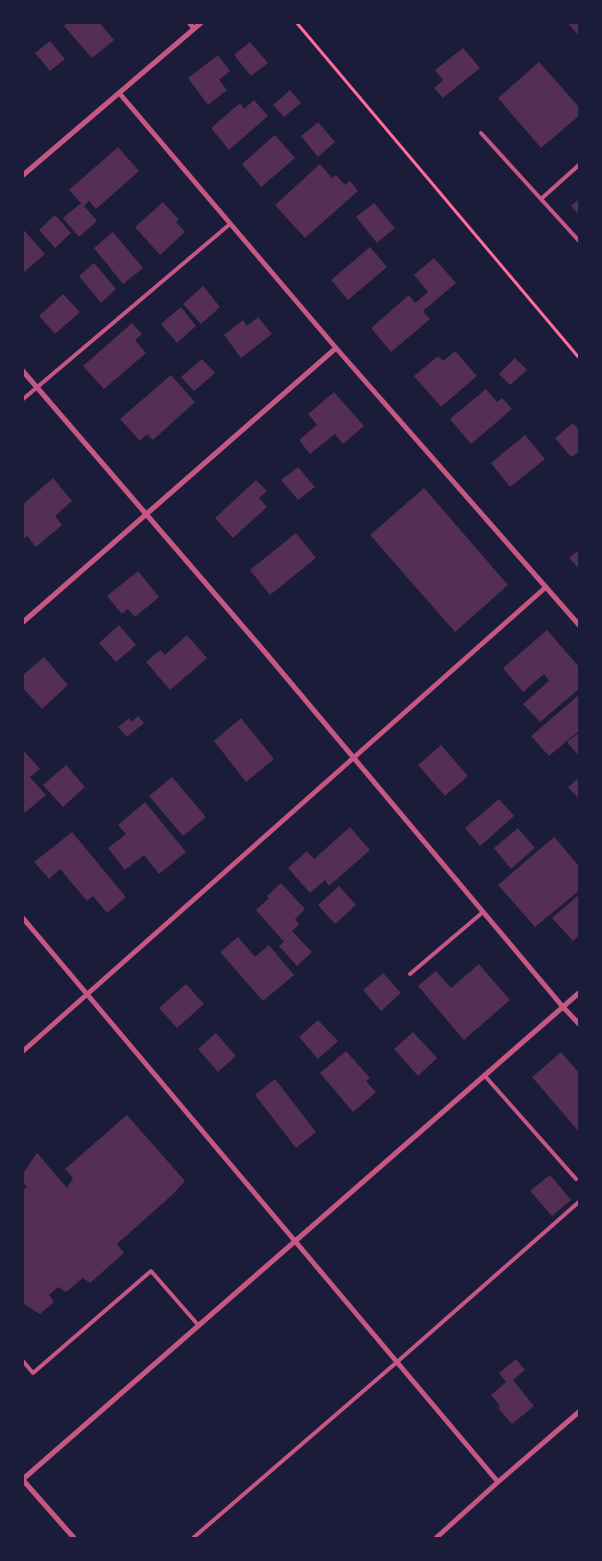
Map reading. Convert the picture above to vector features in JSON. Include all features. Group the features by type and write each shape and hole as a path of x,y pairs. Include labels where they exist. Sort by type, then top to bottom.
{"street":[{"path":"189,22 194,29"},
{"path":"22,176 202,22"},
{"path":"120,94 336,348 580,626"},
{"path":"22,622 336,348"},
{"path":"22,370 354,757 580,1025"},
{"path":"22,1052 546,587"},
{"path":"22,917 498,1482"},
{"path":"74,1538 23,1479 580,992"},
{"path":"436,1538 580,1412"}],"lane":[{"path":"481,133 580,242"},
{"path":"541,199 580,164"},
{"path":"22,400 230,224"},
{"path":"410,974 483,912"},
{"path":"485,1076 576,1179"},
{"path":"192,1538 397,1362 580,1201"},
{"path":"22,1360 33,1373 151,1271 199,1326"}],"path":[{"path":"296,22 580,359"}],"building":[{"path":"68,22 99,22 114,40 92,58 64,26"},
{"path":"567,22 580,22 580,37"},
{"path":"50,41 65,59 50,71 35,53"},
{"path":"250,42 268,63 251,76 234,55"},
{"path":"463,48 480,68 443,98 434,88 443,80 435,70"},
{"path":"218,55 230,71 219,80 227,90 208,105 188,78"},
{"path":"539,62 580,108 580,115 541,148 498,98"},
{"path":"290,90 301,103 284,117 273,105"},
{"path":"254,100 268,116 229,150 211,128 240,103 244,109"},
{"path":"318,122 335,142 318,157 301,136"},
{"path":"275,135 295,158 261,187 242,164"},
{"path":"118,147 139,171 96,209 89,201 84,206 97,221 79,237 63,218 81,203 69,190"},
{"path":"320,164 332,178 336,175 345,185 350,181 358,191 305,238 275,205"},
{"path":"580,198 580,216 571,206"},
{"path":"163,202 179,220 176,222 185,232 160,255 135,227"},
{"path":"374,203 395,228 377,243 356,217"},
{"path":"55,215 71,233 55,248 39,230"},
{"path":"22,228 45,254 22,274"},
{"path":"113,232 143,268 123,284 94,248"},
{"path":"370,247 387,267 348,300 331,280"},
{"path":"434,258 456,283 423,311 430,319 391,352 371,328 409,295 415,303 428,292 414,275"},
{"path":"94,263 116,289 101,303 79,276"},
{"path":"203,286 220,307 201,324 183,304"},
{"path":"63,294 80,312 55,334 39,316"},
{"path":"181,307 196,326 177,343 161,324"},
{"path":"258,317 272,334 241,358 224,335 243,320 247,326"},
{"path":"132,323 142,334 135,340 146,353 104,389 83,366"},
{"path":"455,351 477,376 441,407 414,376 438,356 443,361"},
{"path":"515,358 527,370 510,385 499,374"},
{"path":"202,359 215,373 194,391 181,377"},
{"path":"171,375 195,402 153,440 147,434 140,441 120,419"},
{"path":"486,389 497,402 502,398 512,409 471,444 450,419"},
{"path":"334,392 364,426 343,444 335,434 310,454 299,440 317,425 308,414"},
{"path":"573,423 580,431 580,451 571,457 555,438"},
{"path":"525,435 545,459 510,487 491,463"},
{"path":"298,467 315,487 298,500 281,480"},
{"path":"53,478 72,501 55,516 62,525 36,547 27,536 22,540 22,505"},
{"path":"256,480 267,491 259,498 267,507 233,538 215,518"},
{"path":"424,488 508,585 455,632 370,535"},
{"path":"296,533 316,558 270,595 250,570"},
{"path":"580,549 580,570 569,558"},
{"path":"138,571 159,597 135,617 128,609 122,614 107,596"},
{"path":"119,625 136,645 116,662 99,643"},
{"path":"547,630 580,668 580,688 540,722 523,704 549,681 544,674 523,692 503,668"},
{"path":"187,635 207,658 170,690 146,662 160,650 165,655"},
{"path":"44,657 68,685 42,709 22,687 22,676"},
{"path":"580,694 580,730 549,756 531,736"},
{"path":"138,716 144,723 127,737 118,727 129,718 132,722"},
{"path":"241,718 274,759 246,782 214,741"},
{"path":"580,732 580,757 567,742"},
{"path":"441,745 468,776 445,796 418,765"},
{"path":"25,752 40,769 30,777 46,795 22,815 22,754"},
{"path":"66,765 85,787 63,807 43,785"},
{"path":"172,777 206,817 183,836 149,796"},
{"path":"580,777 580,800 568,787"},
{"path":"499,799 514,816 480,846 465,828"},
{"path":"145,802 186,852 159,874 144,855 125,870 108,848 126,834 118,825"},
{"path":"350,827 370,850 329,886 325,880 310,893 288,868 307,851 314,859"},
{"path":"518,828 535,848 511,869 494,848"},
{"path":"72,832 126,897 107,913 93,896 87,901 60,869 49,879 34,862"},
{"path":"554,837 580,867 580,890 535,927 498,885"},
{"path":"281,883 305,909 295,919 299,924 292,931 312,952 297,966 279,946 284,942 256,910"},
{"path":"339,886 356,905 335,924 318,905"},
{"path":"580,894 580,934 573,941 552,918"},
{"path":"238,937 255,957 269,945 294,975 263,1001 220,952"},
{"path":"479,964 510,1000 464,1040 418,986 436,971 451,988"},
{"path":"383,973 401,993 381,1011 363,990"},
{"path":"186,984 204,1004 177,1028 159,1008"},
{"path":"318,1020 338,1041 318,1059 299,1037"},
{"path":"413,1032 437,1058 418,1076 394,1049"},
{"path":"216,1033 236,1056 218,1072 198,1049"},
{"path":"346,1051 370,1078 366,1081 376,1092 353,1112 320,1073"},
{"path":"561,1052 580,1074 580,1133 532,1077"},
{"path":"275,1079 316,1132 296,1148 255,1095"},
{"path":"127,1115 185,1181 117,1244 124,1253 90,1283 83,1278 66,1292 58,1287 49,1295 54,1302 40,1314 22,1303 22,1191 27,1187 22,1181 22,1175 37,1153 67,1188 73,1178 65,1169"},
{"path":"550,1175 571,1200 552,1216 530,1191"},
{"path":"516,1359 525,1370 513,1380 534,1406 512,1424 498,1408 500,1406 491,1395 506,1382 499,1373"}]}
